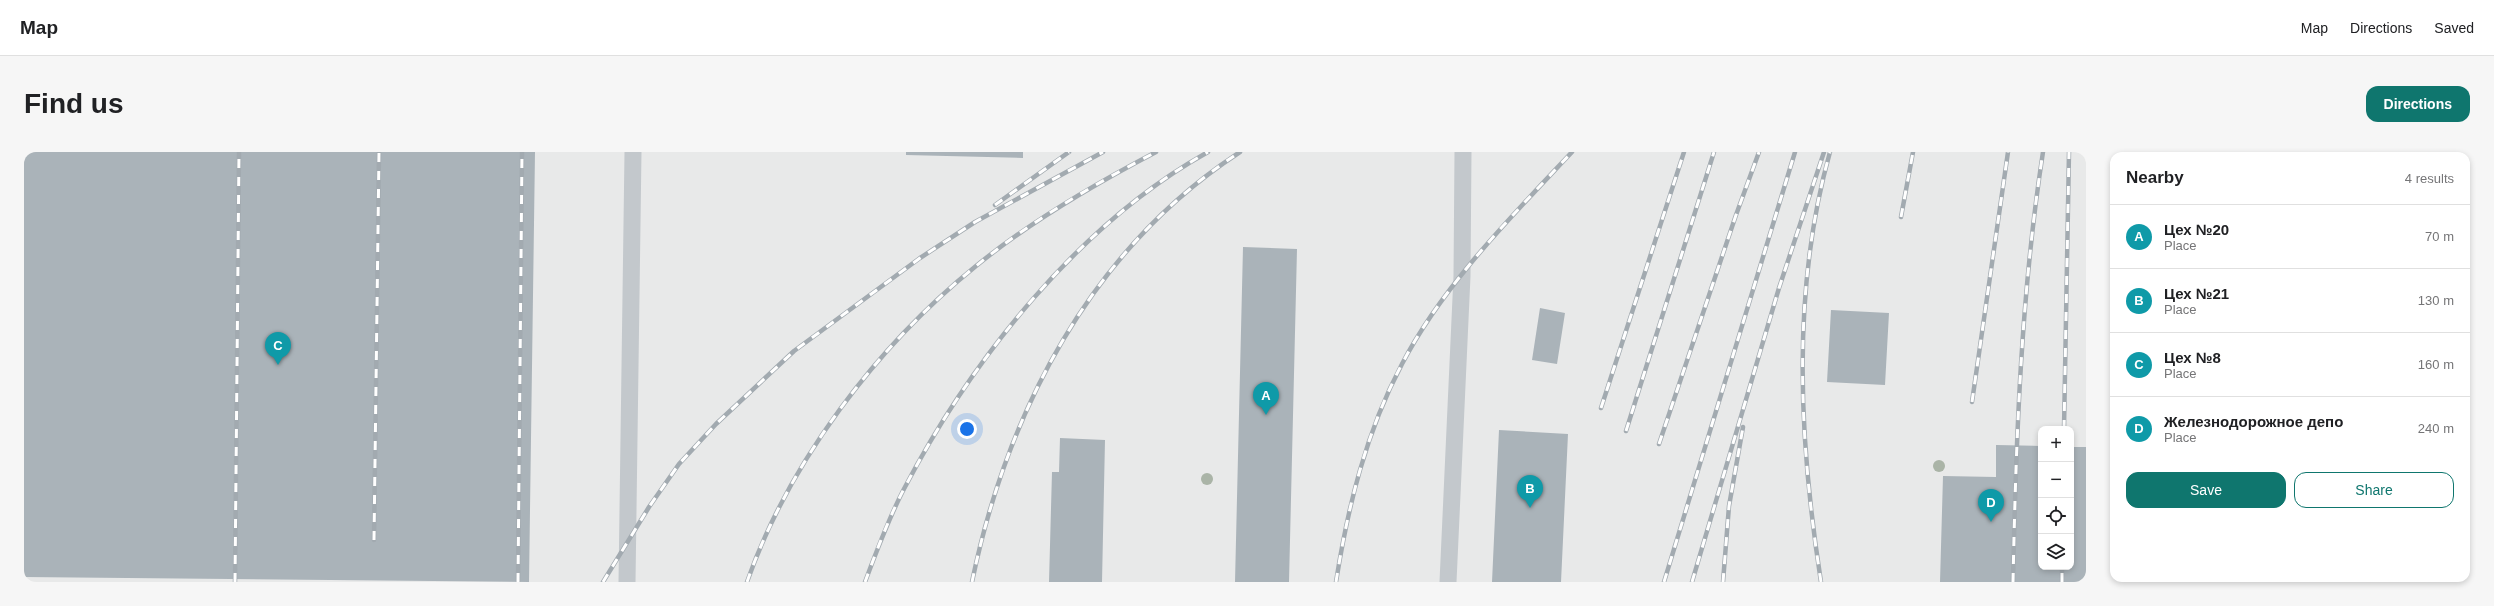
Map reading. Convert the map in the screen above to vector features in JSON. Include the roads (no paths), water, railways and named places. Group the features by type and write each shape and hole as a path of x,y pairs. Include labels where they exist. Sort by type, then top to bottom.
{"lane":[{"path":"627,582 633,152"},
{"path":"1448,582 1462,276 1463,152"}],"railway":[{"path":"235,582 239,152"},
{"path":"374,540 379,152"},
{"path":"518,582 522,152"},
{"path":"995,205 1069,152"},
{"path":"603,582 649,507 679,464 716,424 794,351 920,258 975,222 1103,152"},
{"path":"747,582 765,537 787,493 812,450 840,409 904,332 939,298 976,266 1018,234 1063,204 1156,152"},
{"path":"865,582 888,522 905,487 932,439 963,391 997,343 1034,298 1074,255 1116,216 1161,182 1208,152"},
{"path":"972,582 987,519 1008,457 1033,397 1063,340 1099,286 1140,236 1187,191 1240,152"},
{"path":"1336,582 1346,525 1368,443 1389,390 1402,364 1437,307 1458,279 1503,226 1572,152"},
{"path":"1601,408 1684,152"},
{"path":"1626,431 1714,152"},
{"path":"1659,444 1736,215 1759,152"},
{"path":"1664,582 1795,152"},
{"path":"1692,582 1779,288 1824,152"},
{"path":"1821,582 1813,529 1804,421 1804,312 1809,258 1818,205 1830,152"},
{"path":"1901,217 1913,152"},
{"path":"1972,402 2008,152"},
{"path":"2013,582 2021,366 2029,259 2043,152"},
{"path":"2064,426 2069,152"},
{"path":"1723,582 1729,506 1743,427"},
{"path":"2062,570 2062,582"}],"place":[{"name":"Цех №8","path":"278,365"},
{"name":"Цех №20","path":"1266,415"},
{"name":"Цех №21","path":"1530,508"},
{"name":"Железнодорожное депо","path":"1991,522"}]}
